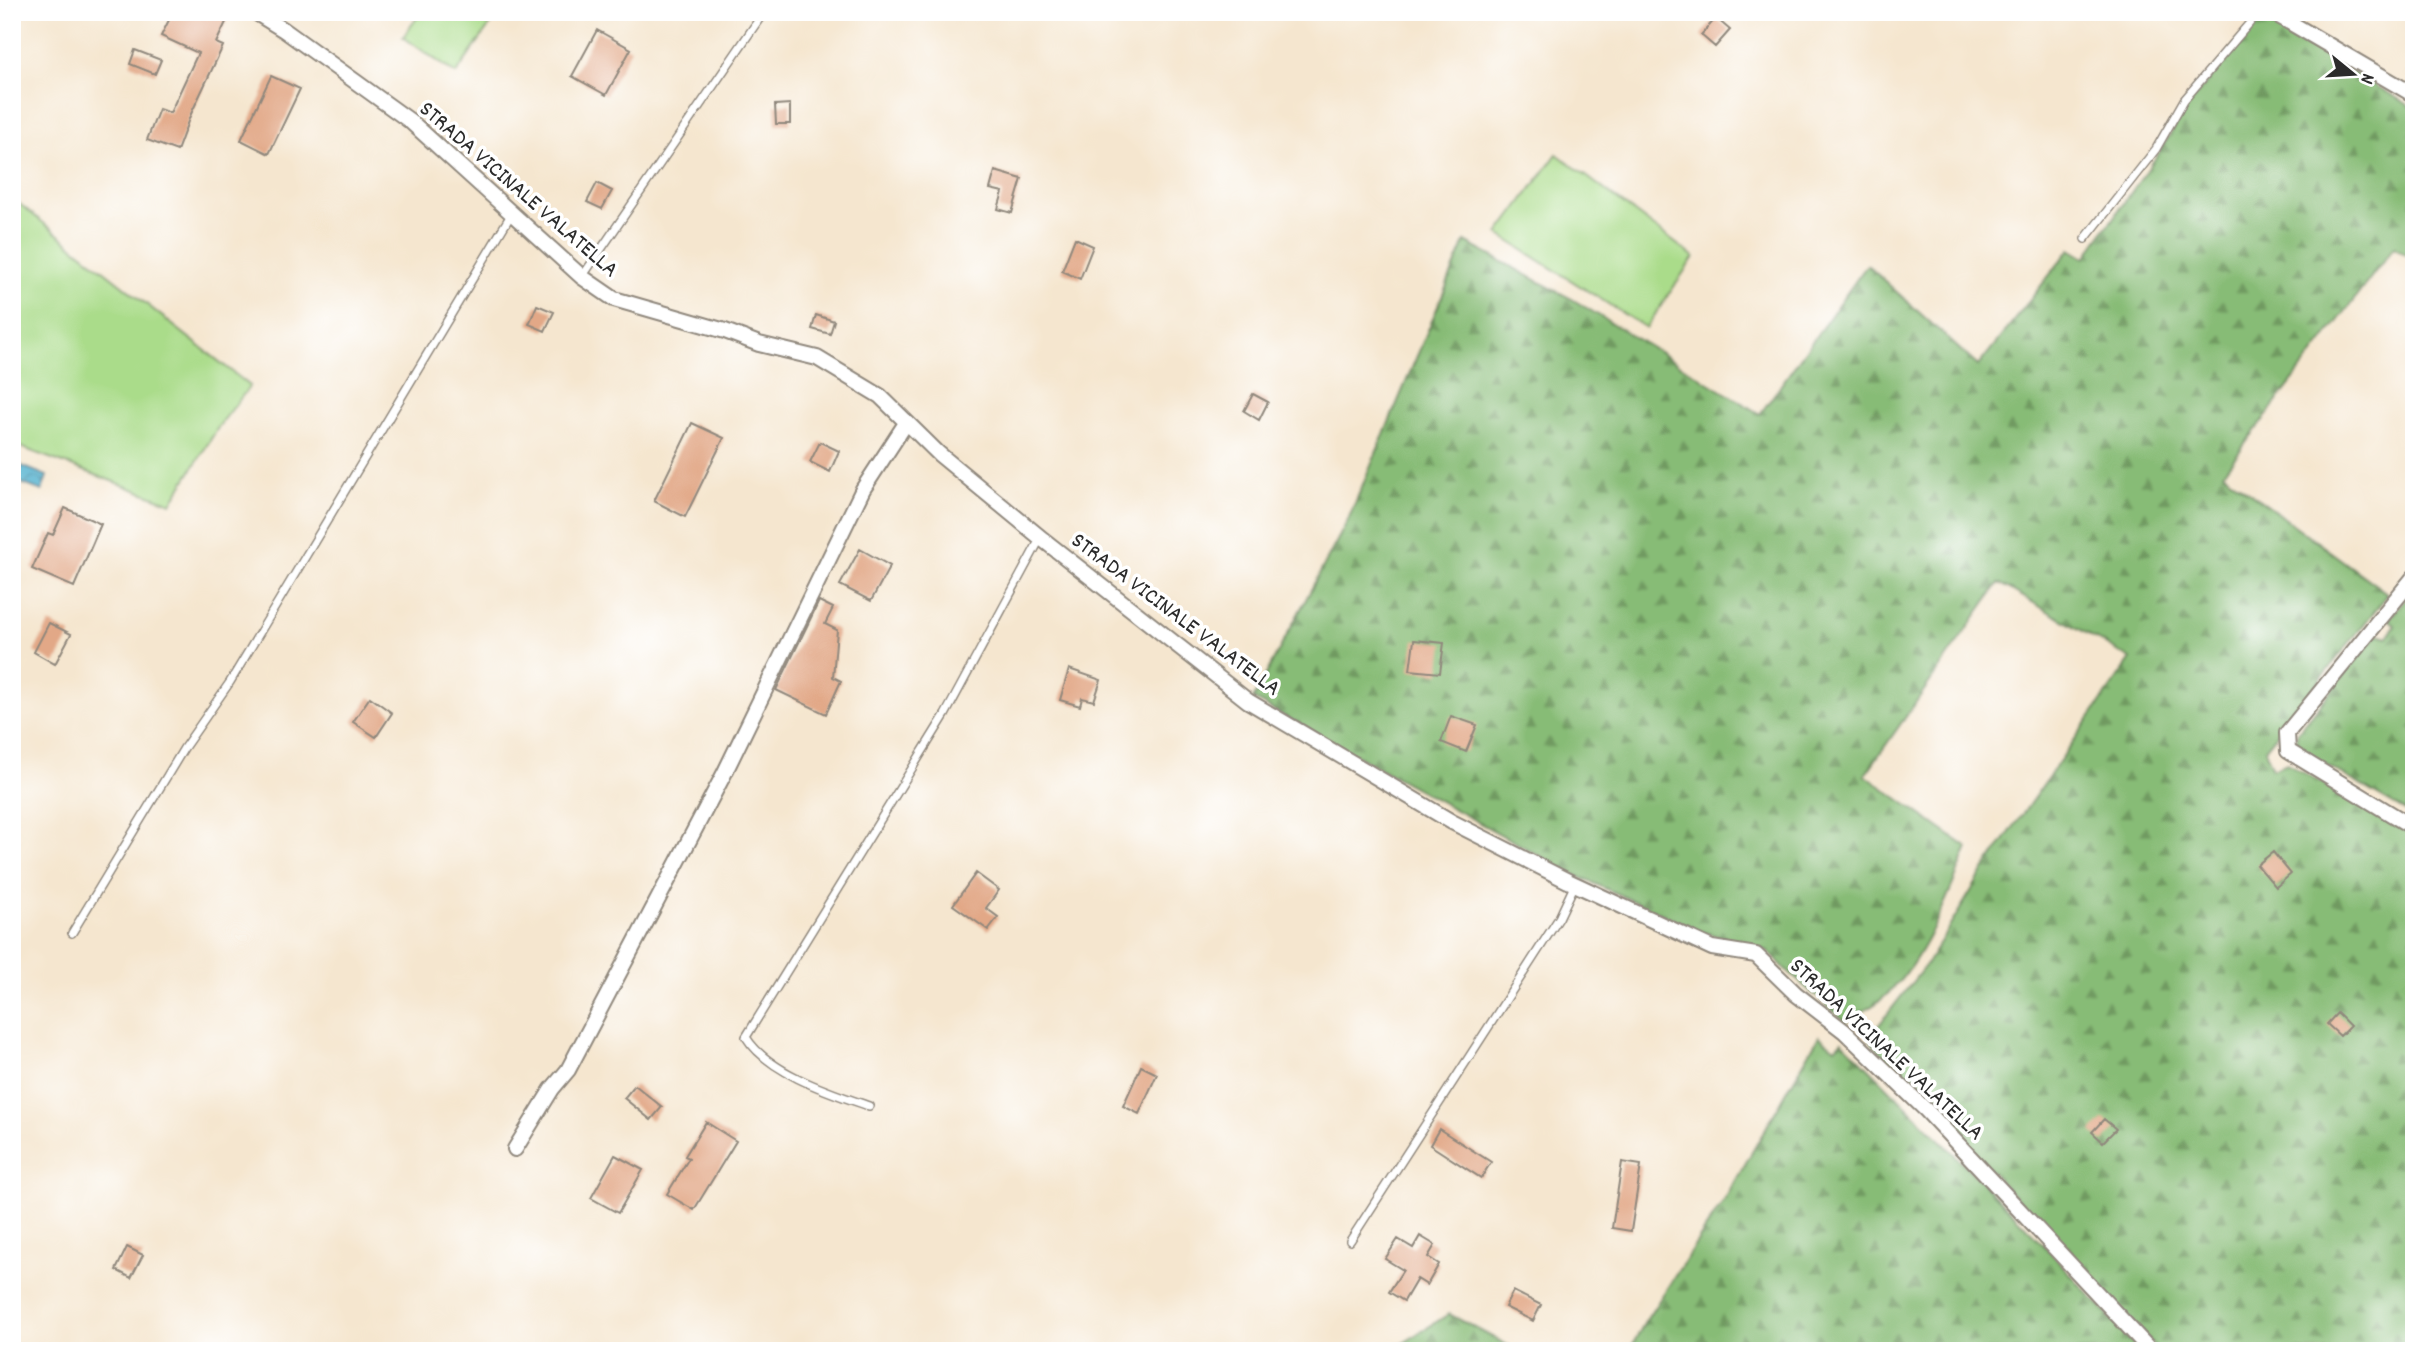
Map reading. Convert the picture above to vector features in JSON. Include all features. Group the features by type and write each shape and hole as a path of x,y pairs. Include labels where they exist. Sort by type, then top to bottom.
{"street":[{"name":"STRADA VICINALE VALATELLA","path":"255,12 410,121 582,277 614,299 725,331 759,344 817,358 880,396 939,454 1248,701 1452,822 1575,884 1712,948 1756,955 1796,994 1844,1031 1927,1111 2151,1351"},
{"path":"2272,12 2414,95"},
{"path":"515,1149 552,1089 568,1070 724,774 863,489 906,423"},
{"path":"2414,577 2287,733 2288,751 2414,828"}],"lane":[{"path":"582,277 764,12"},
{"path":"2085,239 2156,149 2184,100 2259,12"},
{"path":"72,933 184,748 230,682 512,212"},
{"path":"869,1106 801,1080 764,1056 746,1037 945,715 1041,538"},
{"path":"1350,1241 1559,918 1575,884"}],"green space":[{"path":"421,12 499,12 456,74 403,37"},
{"path":"2260,18 2414,108 2414,260 2394,247 2223,473 2388,594 2265,749 2273,769 2287,763 2414,836 2414,1351 2159,1351 1868,1039 1928,962 1987,865 2131,659 1999,583 1865,775 1968,848 1943,908 1911,967 1883,998 1846,1022 1789,973 1768,951 1700,931 1573,874 1253,699 1348,520 1465,242 1572,299 1760,414 1867,265 1978,366 2070,249 2085,258 2159,153 2187,107"},
{"path":"1557,154 1694,257 1646,328 1498,234"},
{"path":"12,198 250,386 219,426 171,503 12,444"},
{"path":"2414,588 2414,816 2302,751 2296,743 2297,733 2378,634 2388,637 2395,625 2389,619"},
{"path":"1819,1036 1835,1048 1842,1041 2044,1245 2140,1351 1629,1351 1725,1199"},
{"path":"1449,1314 1518,1351 1391,1351"}],"water":[{"path":"12,462 47,476 42,491 16,481 12,484"}],"building":[{"path":"173,12 215,12 228,18 216,43 223,46 190,116 177,151 147,140 159,109 170,113 198,53 161,36"},
{"path":"1716,18 1730,30 1715,47 1701,35"},
{"path":"597,30 631,49 606,95 572,76"},
{"path":"135,50 161,60 155,74 130,64"},
{"path":"271,76 300,89 269,154 241,140"},
{"path":"790,104 790,124 776,124 775,105"},
{"path":"995,171 1022,179 1012,213 998,209 1003,192 990,189"},
{"path":"597,183 612,191 602,209 587,202"},
{"path":"1075,238 1093,246 1080,279 1062,271"},
{"path":"537,305 554,312 545,331 529,324"},
{"path":"816,315 834,321 830,334 812,329"},
{"path":"1253,394 1268,402 1259,420 1244,411"},
{"path":"692,423 724,438 685,517 654,501"},
{"path":"820,442 839,451 830,472 810,462"},
{"path":"65,508 101,524 74,587 32,569 48,533 53,535"},
{"path":"860,549 890,566 871,601 840,585"},
{"path":"819,601 833,608 825,624 837,630 833,677 841,681 826,714 776,690"},
{"path":"49,623 71,634 55,664 34,652"},
{"path":"1414,640 1444,643 1440,673 1410,670"},
{"path":"1069,669 1101,680 1094,701 1082,698 1080,706 1060,700"},
{"path":"370,697 392,713 376,737 353,722"},
{"path":"1451,716 1477,725 1466,752 1441,742"},
{"path":"2273,852 2291,874 2276,887 2257,865"},
{"path":"976,873 999,890 986,908 998,917 988,930 953,905"},
{"path":"2337,1013 2350,1026 2340,1036 2327,1024"},
{"path":"1141,1066 1157,1074 1139,1114 1123,1106"},
{"path":"635,1085 662,1107 651,1120 624,1098"},
{"path":"2104,1119 2116,1129 2103,1142 2092,1132"},
{"path":"706,1122 736,1141 694,1210 667,1194 689,1158 685,1156"},
{"path":"1439,1129 1491,1162 1481,1178 1430,1145"},
{"path":"615,1155 643,1170 618,1213 591,1198"},
{"path":"1622,1162 1641,1165 1631,1231 1612,1228"},
{"path":"1420,1236 1435,1245 1428,1257 1439,1264 1427,1285 1417,1279 1404,1301 1389,1292 1403,1270 1385,1259 1398,1239 1413,1248"},
{"path":"127,1247 143,1255 131,1278 116,1270"},
{"path":"1513,1291 1541,1305 1533,1321 1505,1307"}]}
